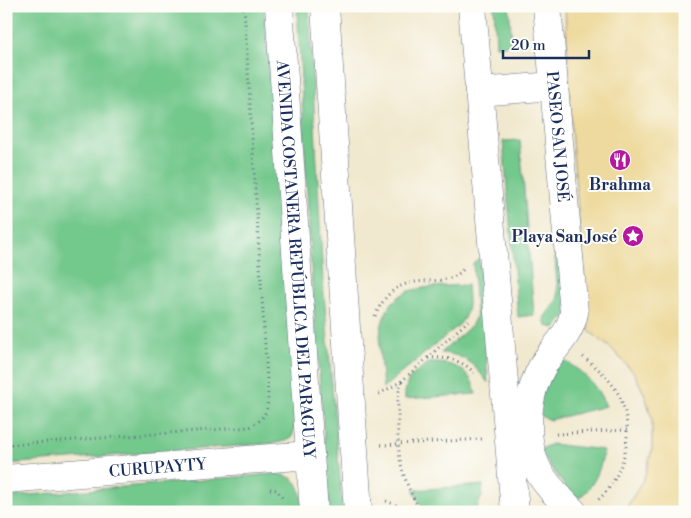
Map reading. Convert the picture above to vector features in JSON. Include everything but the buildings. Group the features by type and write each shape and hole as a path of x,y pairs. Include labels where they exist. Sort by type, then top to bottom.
{"street":[{"name":"AVENIDA COSTANERA REPÚBLICA DEL PARAGUAY","path":"279,6 314,512"},
{"path":"325,6 369,505"},
{"path":"472,6 515,512"},
{"name":"PASEO SAN JOSÉ","path":"547,6 574,313 571,326 545,363 534,386 529,413 529,436 532,454 541,476 555,494 582,509"},
{"path":"479,92 554,86"},
{"name":"CURUPAYTY","path":"6,479 310,455"}],"path":[{"path":"6,445 250,427 259,422 265,415 268,406 268,395 244,6"},
{"path":"373,322 380,305 394,288 420,281 448,279 458,275 491,233"},
{"path":"373,397 402,381 465,326 472,313"},
{"path":"561,341 603,373 621,399 626,414 627,445 619,470 612,484 582,509"},
{"path":"402,381 398,394 400,460 408,490 421,512"},
{"path":"369,505 414,512"}],"green space":[{"path":"6,6 264,6 297,420 292,437 276,443 6,464"},
{"path":"297,6 309,6 323,283 343,512 330,512 312,285"},
{"path":"494,6 509,6 512,45 496,46"},
{"path":"520,140 534,315 518,317 503,141"},
{"path":"561,230 567,314 556,328 546,326 544,318 558,298 553,231"},
{"path":"479,258 488,383 463,358 441,353 472,325 476,315 473,263"},
{"path":"467,285 467,311 459,325 383,388 380,354 381,332 387,311 393,302 405,293 416,289"},
{"path":"561,359 588,378 606,406 550,420 536,414 537,400"},
{"path":"428,363 445,364 459,368 470,378 476,394 405,399 406,387 410,378"},
{"path":"551,444 604,450 595,478 582,496 575,501 539,450"},
{"path":"272,474 282,475 294,480 300,489 303,512 6,512 6,497"},
{"path":"483,485 482,496 475,512 425,512 413,490"}],"sand":[{"name":"Playa San José","path":"565,6 685,6 685,512 624,512 644,478 652,450 652,419 645,395 634,373 613,350 589,331 572,141"}],"place":[{"name":"Brahma","path":"620,160"},
{"name":"Playa San José","path":"633,236"}]}
